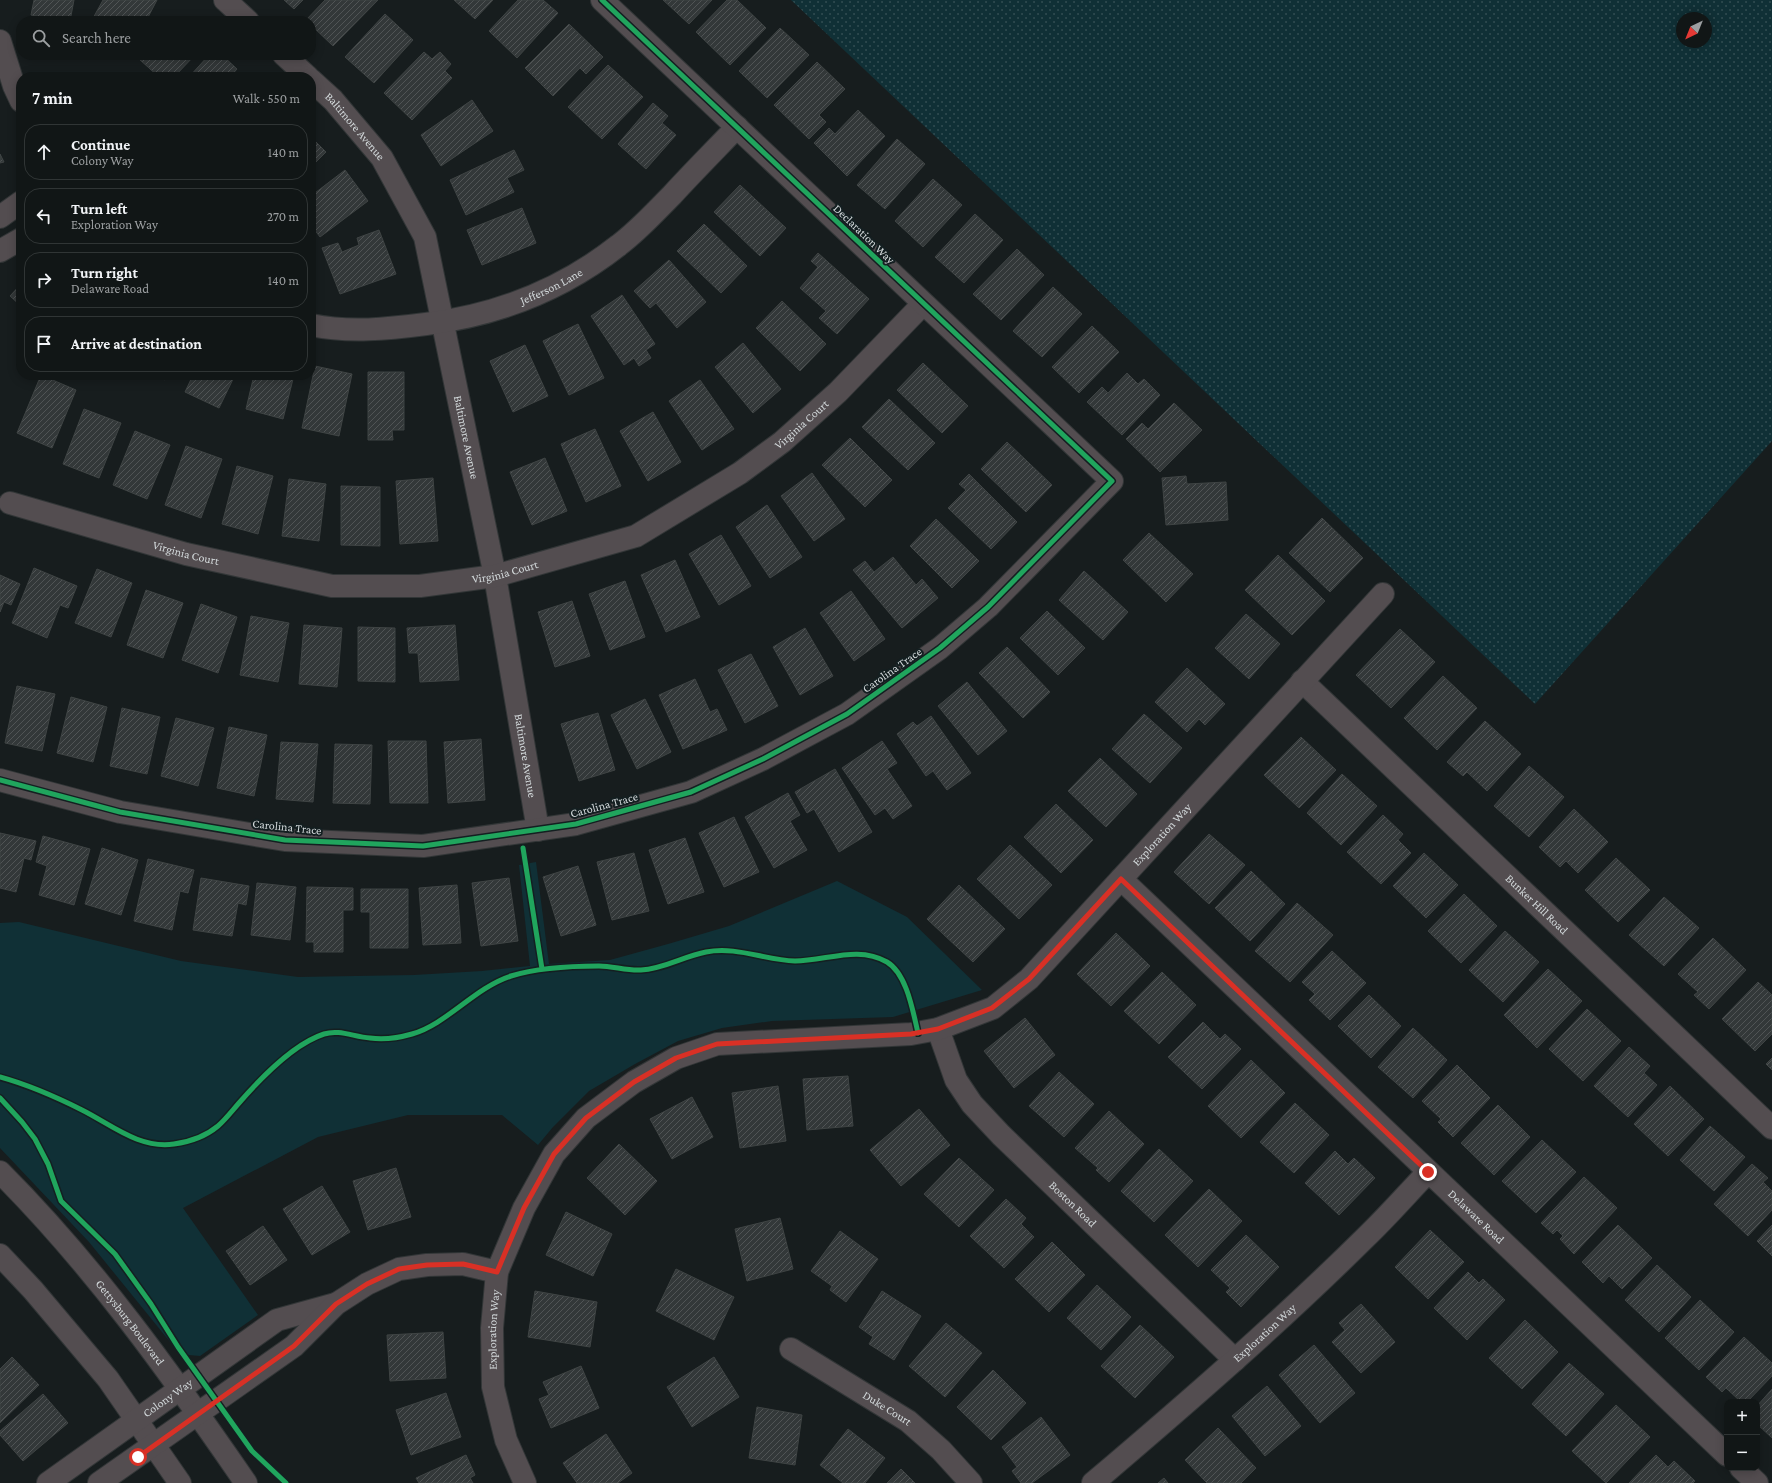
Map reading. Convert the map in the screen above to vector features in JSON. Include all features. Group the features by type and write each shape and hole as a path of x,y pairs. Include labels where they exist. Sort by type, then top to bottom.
{"street":[{"path":"225,0 243,16"},
{"name":"Declaration Way","path":"602,0 1112,481"},
{"path":"0,41 16,90"},
{"path":"289,60 303,72"},
{"name":"Baltimore Avenue","path":"316,85 333,100 382,158 425,237 495,576 538,830"},
{"name":"Jefferson Lane","path":"316,325 374,330 443,322 481,315 505,308 550,289 596,262 620,245 642,225 737,127"},
{"path":"0,217 16,206"},
{"path":"0,251 16,242"},
{"name":"Virginia Court","path":"10,503 186,554 332,586 420,586 495,576 636,536 740,473 782,442 838,392 923,304"},
{"name":"Carolina Trace","path":"0,780 120,812 286,840 423,846 576,824 691,792 763,758 847,714 940,648 988,607 1112,481"},
{"name":"Exploration Way","path":"525,1483 506,1440 493,1386 492,1328 497,1272 524,1208 554,1154 586,1118 634,1082 676,1058 717,1044 911,1034 938,1029 992,1008 1029,979 1383,594"},
{"name":"Bunker Hill Road","path":"1302,681 1772,1128"},
{"name":"Delaware Road","path":"1121,879 1724,1452"},
{"name":"Boston Road","path":"938,1029 956,1080 972,1104 1001,1135 1235,1360"},
{"name":"Gettysburg Boulevard","path":"0,1172 49,1224 98,1281 180,1388 246,1483"},
{"name":"Exploration Way","path":"1093,1483 1203,1390 1366,1237 1428,1172"},
{"path":"0,1255 33,1290 108,1379 180,1483"},
{"name":"Colony Way","path":"99,1483 294,1346 336,1304 367,1284 399,1269 427,1265 463,1264 497,1272"},
{"name":"Colony Way","path":"48,1483 277,1320 336,1304"},
{"name":"Duke Court","path":"791,1349 908,1421 941,1450 971,1483"},
{"path":"1744,1471 1757,1483"}],"shaded area":[{"path":"791,0 1772,0 1772,441 1535,704"},
{"path":"536,862 549,964 610,960 668,944 729,926 837,881 907,917 982,990 893,1017 772,1021 722,1028 678,1041 589,1091 553,1127 538,1145 502,1115 408,1115 318,1137 183,1208 258,1315 200,1356 189,1355 175,1348 89,1242 0,1148 0,923 19,922 181,961 298,977 414,975 482,971 530,966 519,865"}],"building":[{"path":"34,0 74,0 71,16 31,15"},
{"path":"103,0 157,0 149,16 94,16"},
{"path":"284,0 303,0 294,9"},
{"path":"325,0 378,0 333,46 316,30 316,16 310,16"},
{"path":"454,0 493,0 475,19"},
{"path":"518,0 543,0 558,13 517,58 489,31"},
{"path":"663,0 712,0 689,24"},
{"path":"727,0 737,0 766,28 730,65 696,32"},
{"path":"385,14 413,40 374,83 345,57"},
{"path":"569,24 603,57 586,74 580,68 553,96 525,68"},
{"path":"780,28 809,55 767,98 739,71"},
{"path":"424,52 432,59 440,52 451,64 445,71 452,78 412,120 384,93"},
{"path":"140,60 190,60 179,72 153,72"},
{"path":"204,60 227,60 237,69 234,72 194,72"},
{"path":"817,62 845,89 819,115 826,122 809,139 774,105"},
{"path":"608,65 643,97 602,139 568,107"},
{"path":"472,100 493,131 441,166 421,135"},
{"path":"653,103 668,116 662,123 676,135 646,169 618,144"},
{"path":"858,110 885,136 847,176 814,143 829,128 835,134"},
{"path":"897,139 925,164 885,209 857,185"},
{"path":"316,142 326,152 316,162"},
{"path":"514,150 524,170 507,178 514,192 466,215 450,180"},
{"path":"0,154 4,162 0,163"},
{"path":"345,170 368,201 320,237 316,232 316,192"},
{"path":"933,179 962,205 923,247 895,221"},
{"path":"740,185 786,228 760,256 714,212"},
{"path":"522,208 536,243 482,265 467,230"},
{"path":"975,214 1003,240 964,283 935,257"},
{"path":"704,224 747,266 721,293 677,251"},
{"path":"379,230 396,274 340,294 322,248 338,243 342,252 359,245 357,238"},
{"path":"1017,249 1044,275 1001,320 973,294"},
{"path":"818,253 869,299 837,334 819,318 826,311 800,288 818,267 811,261"},
{"path":"669,260 706,302 677,328 656,303 650,308 634,291"},
{"path":"1053,287 1082,314 1042,357 1013,331"},
{"path":"16,289 16,301 10,296"},
{"path":"622,295 655,344 646,350 651,358 639,366 634,358 624,365 591,316"},
{"path":"782,301 826,344 800,371 756,328"},
{"path":"578,324 604,378 569,395 543,341"},
{"path":"1092,326 1119,352 1079,393 1052,367"},
{"path":"743,343 781,389 753,413 715,367"},
{"path":"525,345 548,396 513,412 490,361"},
{"path":"923,363 968,406 942,433 897,390"},
{"path":"316,366 352,374 339,436 302,428 312,380 316,380"},
{"path":"368,372 404,372 404,430 392,430 393,440 368,440"},
{"path":"1127,373 1138,384 1144,379 1160,395 1122,435 1087,402 1102,387 1108,393"},
{"path":"39,380 53,380 76,390 52,448 17,433"},
{"path":"191,380 233,380 219,408 185,392"},
{"path":"253,380 293,380 283,419 246,409"},
{"path":"700,380 734,429 702,450 669,401"},
{"path":"889,399 935,443 908,470 862,427"},
{"path":"1174,403 1202,430 1160,472 1126,439 1142,423 1148,429"},
{"path":"84,409 121,423 99,478 63,464"},
{"path":"653,412 681,462 648,481 620,431"},
{"path":"595,429 621,486 586,502 561,444"},
{"path":"135,431 170,445 147,499 113,485"},
{"path":"850,438 892,480 865,507 822,465"},
{"path":"1007,442 1052,485 1026,512 981,469"},
{"path":"186,446 222,459 201,518 165,505"},
{"path":"545,458 567,511 532,525 510,472"},
{"path":"237,466 273,476 258,534 222,524"},
{"path":"812,473 845,519 814,541 781,496"},
{"path":"969,474 1017,522 991,549 948,508 966,490 959,484"},
{"path":"1186,476 1187,484 1226,482 1228,520 1166,525 1162,478"},
{"path":"433,478 438,541 400,544 396,481"},
{"path":"289,479 326,484 319,541 282,536"},
{"path":"341,486 380,487 380,546 341,545"},
{"path":"767,505 802,557 770,578 736,527"},
{"path":"1322,518 1363,558 1330,592 1289,553"},
{"path":"936,519 979,561 952,588 910,546"},
{"path":"1149,533 1193,574 1166,602 1123,560"},
{"path":"721,535 751,586 719,605 689,554"},
{"path":"1278,555 1325,601 1292,635 1245,590"},
{"path":"893,557 916,585 922,579 938,598 902,628 853,570 865,561 874,572"},
{"path":"675,560 700,617 666,632 641,575"},
{"path":"34,568 77,586 68,608 60,605 47,638 12,623"},
{"path":"97,569 132,583 111,637 75,623"},
{"path":"1084,571 1128,612 1103,640 1059,600"},
{"path":"0,575 20,584 11,605 4,602 0,612"},
{"path":"625,581 645,637 610,650 589,594"},
{"path":"146,590 183,603 163,658 127,645"},
{"path":"851,591 885,639 854,661 820,613"},
{"path":"572,601 590,656 555,667 538,612"},
{"path":"201,604 237,617 218,673 182,660"},
{"path":"1047,611 1085,648 1058,675 1020,638"},
{"path":"1246,614 1280,644 1249,679 1215,648"},
{"path":"251,616 289,623 278,682 240,675"},
{"path":"304,625 342,628 337,687 299,684"},
{"path":"455,625 459,680 420,682 418,653 409,653 407,628"},
{"path":"358,627 395,628 395,682 358,681"},
{"path":"805,628 833,676 800,695 773,647"},
{"path":"1400,629 1435,662 1391,708 1356,675"},
{"path":"1007,647 1050,692 1023,718 979,673"},
{"path":"751,654 778,706 745,723 718,670"},
{"path":"1187,668 1225,704 1205,725 1199,719 1187,732 1155,702"},
{"path":"1443,676 1477,708 1437,750 1404,718"},
{"path":"695,679 710,712 717,709 727,730 683,749 659,695"},
{"path":"967,682 1007,731 978,755 938,706"},
{"path":"17,686 55,694 42,751 5,743"},
{"path":"71,697 107,707 93,762 57,753"},
{"path":"645,699 671,752 637,769 611,715"},
{"path":"122,708 160,717 147,774 110,766"},
{"path":"598,713 615,770 579,781 561,724"},
{"path":"1144,714 1182,748 1150,783 1112,749"},
{"path":"931,716 971,773 947,790 933,771 926,776 897,734 913,722 917,726"},
{"path":"176,718 214,728 198,786 161,776"},
{"path":"1485,721 1521,754 1487,791 1467,772 1463,776 1447,762"},
{"path":"229,727 267,735 254,796 217,788"},
{"path":"1301,737 1336,770 1299,808 1264,775"},
{"path":"481,739 485,800 448,803 444,742"},
{"path":"388,741 426,741 428,803 390,803"},
{"path":"882,741 897,763 887,769 912,806 893,819 885,808 875,815 842,768"},
{"path":"281,742 318,744 313,802 276,799"},
{"path":"335,744 372,745 370,804 333,803"},
{"path":"1100,758 1137,794 1106,827 1068,791"},
{"path":"1529,766 1564,797 1529,837 1494,806"},
{"path":"835,769 872,832 839,852 814,809 807,813 795,792"},
{"path":"1342,774 1377,806 1341,845 1307,813"},
{"path":"788,793 800,815 790,821 807,850 774,868 745,817"},
{"path":"1056,804 1093,840 1061,873 1024,837"},
{"path":"1574,809 1608,842 1578,873 1566,861 1560,867 1539,847"},
{"path":"1383,815 1403,834 1398,840 1411,853 1381,884 1347,852"},
{"path":"734,817 759,872 724,887 699,833"},
{"path":"0,833 36,841 31,860 24,858 16,892 0,888"},
{"path":"1209,834 1245,865 1209,904 1174,872"},
{"path":"43,836 90,849 74,905 39,895 47,866 36,862"},
{"path":"685,838 704,892 668,904 649,850"},
{"path":"1010,845 1052,885 1019,919 977,879"},
{"path":"102,848 138,860 121,915 85,904"},
{"path":"634,853 649,911 612,920 597,862"},
{"path":"1424,853 1458,885 1426,918 1393,886"},
{"path":"1616,858 1650,890 1618,922 1585,890"},
{"path":"148,859 194,870 188,893 180,891 172,930 134,921"},
{"path":"578,866 596,925 561,936 543,877"},
{"path":"1251,871 1285,904 1250,941 1215,908"},
{"path":"201,878 249,886 246,905 238,903 232,936 193,930"},
{"path":"509,878 518,941 481,946 472,883"},
{"path":"257,883 296,887 290,940 251,935"},
{"path":"457,885 461,943 423,945 419,888"},
{"path":"959,885 1005,929 973,962 927,919"},
{"path":"307,887 353,888 353,910 343,910 343,952 314,952 314,942 306,942"},
{"path":"361,889 408,889 408,948 370,948 370,912 361,912"},
{"path":"1464,894 1497,926 1461,963 1428,931"},
{"path":"1664,897 1699,928 1664,966 1629,935"},
{"path":"1297,903 1333,935 1290,982 1255,951"},
{"path":"1505,931 1539,962 1503,1002 1469,970"},
{"path":"1116,933 1150,966 1111,1006 1077,974"},
{"path":"1713,938 1746,970 1709,1009 1694,995 1698,992 1678,974"},
{"path":"1332,951 1366,983 1330,1020 1309,1000 1315,994 1302,982"},
{"path":"1548,969 1582,1001 1537,1048 1504,1015"},
{"path":"1162,972 1196,1005 1159,1044 1124,1011"},
{"path":"1758,982 1772,995 1772,1034 1755,1051 1722,1019"},
{"path":"1369,995 1401,1026 1371,1058 1338,1026"},
{"path":"1587,1009 1621,1041 1583,1081 1549,1049"},
{"path":"1025,1018 1055,1055 1014,1088 984,1051"},
{"path":"1203,1022 1220,1039 1225,1034 1241,1049 1202,1089 1168,1057"},
{"path":"1413,1028 1447,1060 1413,1098 1378,1067"},
{"path":"1629,1047 1650,1066 1644,1073 1657,1085 1628,1117 1594,1086"},
{"path":"1772,1058 1772,1070 1766,1064"},
{"path":"1251,1060 1285,1093 1241,1138 1208,1106"},
{"path":"1457,1065 1490,1098 1453,1137 1438,1122 1441,1119 1422,1101"},
{"path":"1059,1072 1094,1104 1064,1137 1029,1106"},
{"path":"848,1076 853,1126 807,1130 803,1079"},
{"path":"778,1086 786,1141 740,1148 732,1093"},
{"path":"1670,1086 1704,1119 1668,1156 1634,1124"},
{"path":"692,1097 713,1137 672,1159 650,1119"},
{"path":"1295,1103 1329,1135 1294,1173 1260,1142"},
{"path":"1498,1105 1530,1137 1494,1175 1461,1143"},
{"path":"919,1109 950,1145 901,1186 870,1150"},
{"path":"1109,1111 1144,1144 1109,1182 1096,1170 1098,1168 1075,1148"},
{"path":"1710,1126 1745,1157 1714,1191 1680,1160"},
{"path":"1542,1140 1576,1172 1536,1213 1502,1181"},
{"path":"619,1144 657,1181 625,1215 587,1178"},
{"path":"1159,1149 1193,1181 1154,1222 1121,1191"},
{"path":"1335,1151 1348,1164 1354,1158 1375,1178 1339,1215 1305,1183"},
{"path":"959,1158 994,1190 959,1227 924,1194"},
{"path":"1752,1164 1768,1178 1763,1182 1772,1191 1772,1210 1748,1236 1714,1204"},
{"path":"396,1168 411,1217 368,1230 353,1181"},
{"path":"1584,1177 1617,1208 1574,1254 1560,1239 1563,1236 1557,1230 1553,1234 1541,1223"},
{"path":"322,1186 350,1232 312,1255 283,1209"},
{"path":"1209,1189 1242,1221 1198,1267 1165,1235"},
{"path":"1006,1199 1026,1218 1021,1224 1034,1237 1004,1268 970,1236"},
{"path":"566,1212 612,1234 593,1276 546,1255"},
{"path":"780,1218 793,1269 747,1281 735,1229"},
{"path":"1618,1225 1652,1258 1622,1289 1609,1276 1603,1283 1582,1262"},
{"path":"1772,1225 1772,1256 1757,1241"},
{"path":"263,1226 287,1260 250,1285 226,1251"},
{"path":"1430,1230 1464,1262 1428,1299 1395,1267"},
{"path":"840,1231 878,1259 846,1302 830,1290 832,1286 811,1271"},
{"path":"1246,1235 1279,1267 1241,1307 1226,1292 1230,1288 1211,1270"},
{"path":"1052,1242 1085,1275 1049,1312 1015,1279"},
{"path":"1657,1265 1691,1297 1659,1332 1625,1300"},
{"path":"676,1269 734,1297 714,1340 656,1311"},
{"path":"1468,1272 1479,1283 1483,1279 1505,1300 1467,1340 1434,1308"},
{"path":"1097,1285 1131,1317 1101,1350 1067,1318"},
{"path":"535,1291 597,1302 590,1347 528,1337"},
{"path":"882,1291 921,1316 894,1360 869,1344 873,1337 859,1327"},
{"path":"1700,1300 1734,1332 1699,1370 1665,1338"},
{"path":"1361,1304 1395,1342 1361,1373 1332,1342 1345,1330 1339,1323"},
{"path":"1525,1320 1558,1352 1522,1389 1489,1358"},
{"path":"946,1323 982,1353 945,1397 909,1366"},
{"path":"1140,1325 1174,1357 1135,1398 1101,1366"},
{"path":"443,1332 446,1378 390,1381 387,1335"},
{"path":"1744,1337 1772,1363 1772,1376 1750,1399 1738,1399 1726,1388 1722,1392 1706,1377"},
{"path":"1314,1345 1355,1393 1320,1423 1279,1375"},
{"path":"12,1357 39,1385 0,1423 0,1369"},
{"path":"714,1357 739,1397 692,1427 667,1387"},
{"path":"1569,1363 1604,1394 1566,1436 1532,1404"},
{"path":"581,1366 599,1408 551,1428 539,1399 549,1395 543,1382"},
{"path":"993,1370 1026,1403 991,1440 957,1407"},
{"path":"1267,1386 1301,1426 1265,1456 1232,1416"},
{"path":"1772,1389 1772,1438 1760,1427 1760,1403"},
{"path":"446,1393 461,1437 411,1455 396,1410"},
{"path":"43,1394 68,1423 23,1461 0,1435 0,1431"},
{"path":"1616,1405 1650,1437 1606,1483 1572,1451"},
{"path":"757,1407 802,1415 795,1465 749,1458"},
{"path":"1041,1417 1070,1455 1032,1483 1021,1483 1012,1471 1017,1467 1002,1447"},
{"path":"1218,1428 1256,1468 1241,1483 1207,1483 1185,1460"},
{"path":"848,1429 885,1458 865,1483 843,1483 820,1465"},
{"path":"606,1434 632,1473 618,1483 577,1483 563,1463"},
{"path":"466,1455 475,1475 470,1478 473,1483 419,1483 416,1478"},
{"path":"1656,1455 1668,1467 1674,1461 1695,1481 1693,1483 1629,1483"},
{"path":"901,1469 915,1483 887,1483"},
{"path":"1164,1478 1168,1483 1158,1483"}],"cycle path":[{"path":"0,780 120,812 285,840 423,846 576,824 691,792 763,759 847,714 940,648 988,607 1112,481 602,0"},
{"path":"523,848 542,969"},
{"path":"0,1077 62,1100 137,1139 161,1145 180,1143 203,1136 213,1130 277,1064 300,1046 324,1034 335,1032 380,1039 402,1037 425,1029 485,989 511,976 521,973 543,969 578,966 604,966 636,970 649,969 698,954 717,951 739,952 795,961 853,954 876,957 887,962 900,975 908,994 918,1033"},
{"path":"0,1098 35,1139 48,1164 61,1201 115,1254 151,1304 178,1347 252,1451 286,1483"}],"route":[{"path":"138,1457 294,1346 336,1304 367,1284 399,1269 427,1265 463,1264 497,1272 524,1208 554,1154 586,1118 634,1082 676,1058 717,1044 911,1034 938,1029 992,1008 1029,979 1121,879 1428,1172"}]}
